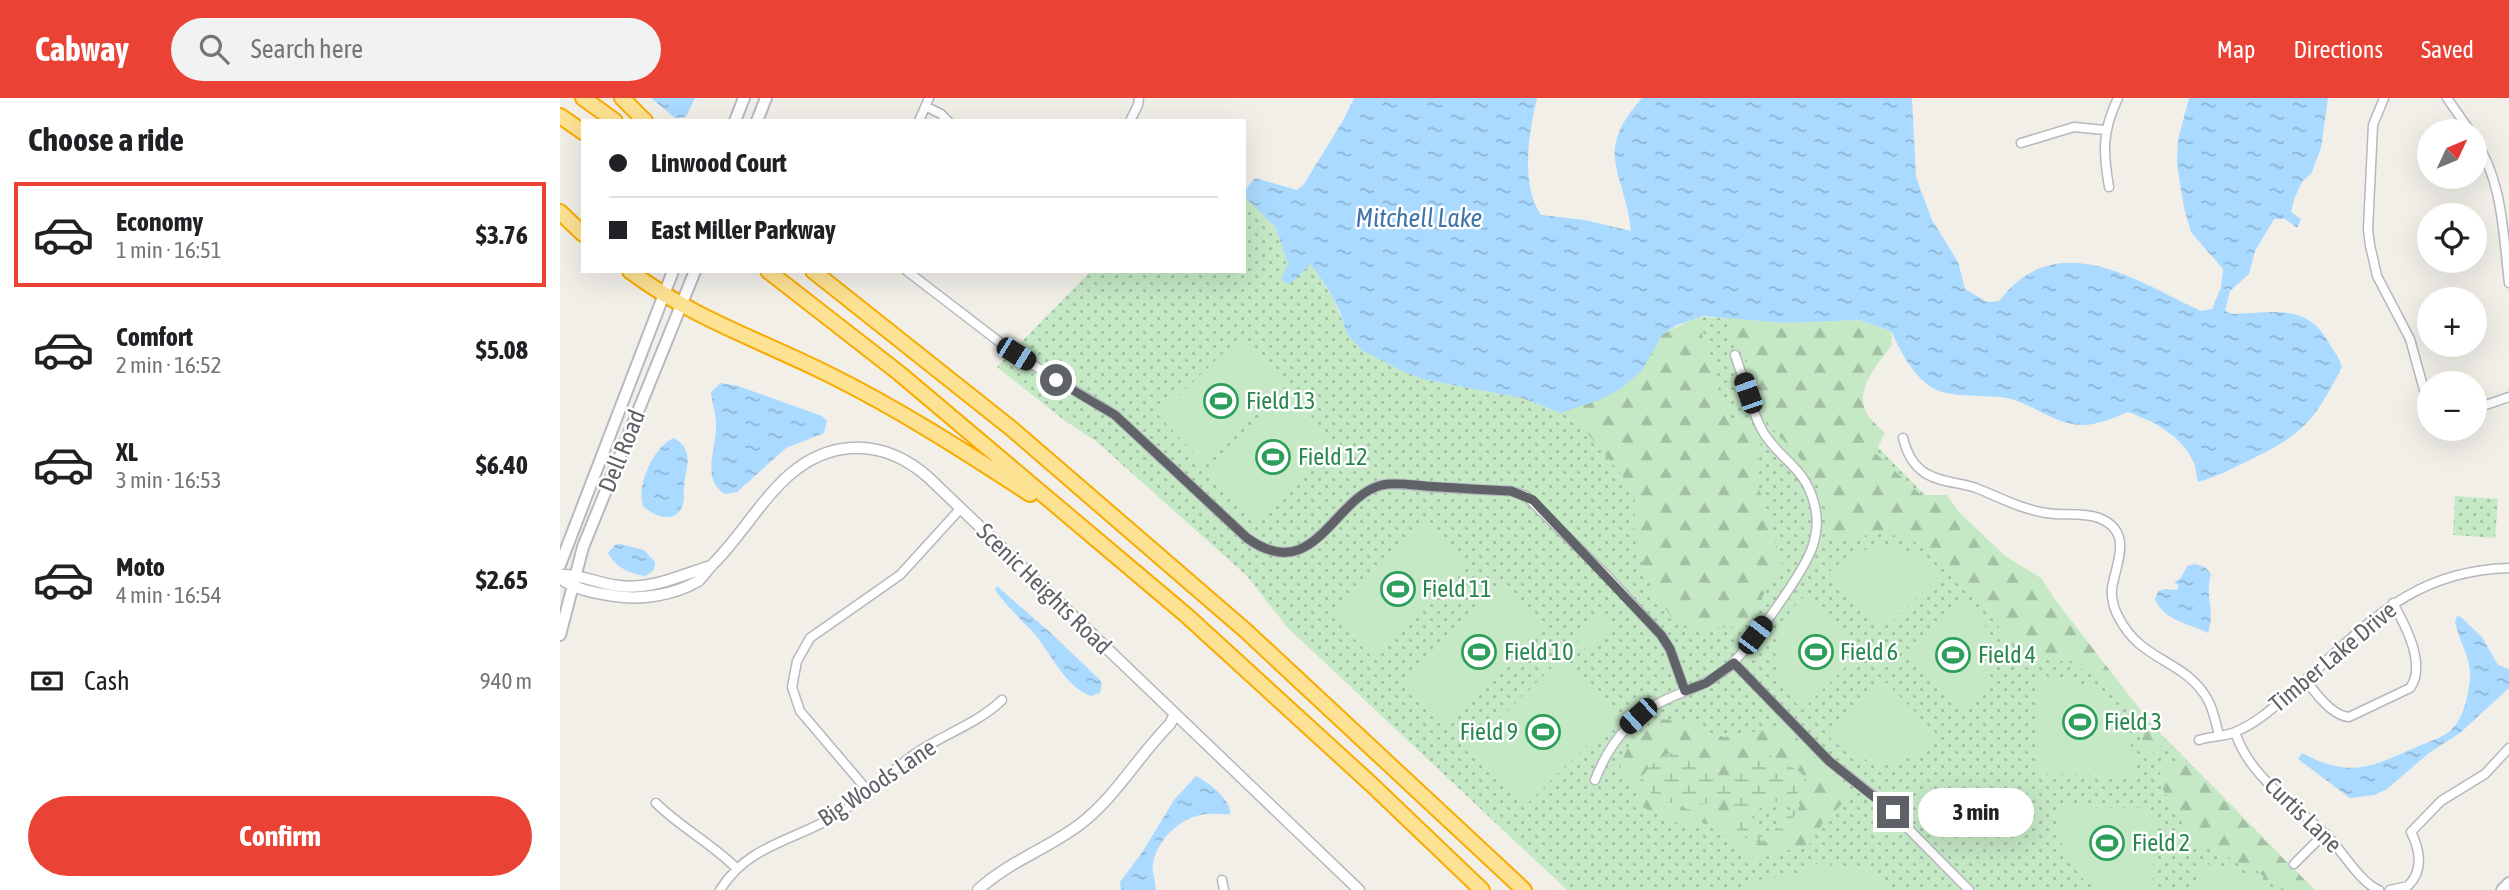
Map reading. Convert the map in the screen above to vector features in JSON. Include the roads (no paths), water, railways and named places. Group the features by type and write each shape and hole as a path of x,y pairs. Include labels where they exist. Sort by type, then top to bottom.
{"highway":[{"path":"583,98 612,119"},
{"path":"622,98 643,119"},
{"path":"560,116 581,131"},
{"path":"560,212 581,232"},
{"path":"633,273 681,306 828,374 944,439 1031,495 1186,615"},
{"path":"771,273 898,373 1186,615 1481,890"},
{"path":"816,273 1012,429 1246,631 1524,890"},
{"path":"828,273 873,309 930,363"},
{"path":"1477,846 1534,890"}],"main road":[{"path":"736,119 744,98"},
{"path":"758,119 766,98"},
{"name":"Dell Road","path":"560,565 672,273"},
{"name":"Dell Road","path":"560,635 575,574 624,444 694,273"},
{"path":"2501,890 2509,883"}],"street":[{"path":"1131,119 1139,98"},
{"path":"2109,187 2105,161 2105,130 2118,98"},
{"path":"2384,98 2373,125 2368,229 2370,246 2377,276 2410,339 2419,371"},
{"path":"2447,98 2462,119"},
{"path":"920,119 928,103 946,119"},
{"path":"2021,143 2074,127 2105,130"},
{"path":"2487,159 2496,184 2509,283"},
{"path":"910,273 1016,354 1115,415 1247,538 1261,547 1278,552 1304,547 1320,537 1366,492 1387,484 1511,491 1526,496 1661,635 1670,649 1685,691"},
{"path":"1595,780 1606,755 1627,726 1651,708 1706,683 1734,663 1813,547 1816,525 1814,503 1806,482 1762,430 1735,355"},
{"path":"2487,405 2509,397"},
{"path":"1903,438 1913,463 1936,479 1975,488 2032,510 2087,515 2108,523 2115,531 2122,552 2112,596 2122,625 2140,646 2194,681 2210,703 2219,735"},
{"name":"Scenic Heights Road","path":"560,577 571,587 624,597 655,596 676,590 699,580 728,549 790,472 806,461 830,451 863,448 896,455 919,469 961,508 1359,890"},
{"path":"868,791 800,711 792,687 797,661 810,638 900,575 961,508"},
{"name":"Scenic Heights Road","path":"560,577 575,574 622,587 648,586 711,566"},
{"name":"Timber Lake Drive","path":"2199,740 2235,732 2266,713 2393,603 2441,579 2466,572 2509,568"},
{"path":"2305,680 2342,716 2357,714 2410,688 2415,681 2416,661 2393,603"},
{"path":"1734,663 1829,761 1883,803 1969,890"},
{"name":"Big Woods Lane","path":"720,890 737,869 766,847 834,817 919,751 984,715 1002,700"},
{"path":"978,890 1008,866 1057,840 1097,810 1170,724 1175,714"},
{"name":"Curtis Lane","path":"2235,732 2240,747 2275,792 2325,834 2368,884 2379,890"},
{"path":"2390,890 2408,886 2417,871 2420,855 2412,832 2441,801 2485,774 2509,748"},
{"path":"656,803 737,869"},
{"path":"2294,863 2325,834"},
{"path":"1222,880 1224,890"}],"water":[{"path":"651,98 695,98 686,117 675,118"},
{"name":"Mitchell Lake","path":"1354,98 1537,98 1529,142 1528,173 1534,202 1541,215 1585,220 1631,231 1615,149 1618,134 1627,117 1642,98 1912,98 1916,177 1932,220 1958,262 1965,289 1987,302 1999,301 2022,278 2046,266 2071,263 2097,266 2124,275 2201,311 2212,309 2221,287 2223,269 2191,232 2184,208 2177,164 2178,140 2189,98 2328,98 2321,148 2311,174 2303,180 2294,199 2291,212 2301,219 2297,228 2285,219 2274,219 2255,251 2249,274 2230,291 2225,311 2232,314 2287,313 2310,321 2320,330 2342,367 2315,413 2295,434 2267,452 2198,482 2195,466 2188,452 2174,436 2147,420 2128,412 2094,424 2073,424 2011,399 1939,391 1931,387 1912,368 1891,331 1859,320 1786,323 1703,316 1677,325 1663,334 1641,371 1622,388 1599,400 1561,413 1522,398 1427,380 1404,372 1363,351 1347,334 1340,312 1311,264 1290,284 1281,280 1288,264 1276,228 1246,198 1246,189 1255,178 1297,190 1304,184"},
{"path":"721,383 738,386 822,416 827,421 824,433 786,448 737,492 725,494 717,488 711,472 716,425 711,392"},
{"path":"674,438 685,448 688,460 684,500 676,515 665,517 643,506 642,488 644,477 654,457"},
{"path":"615,545 644,550 655,562 654,570 645,576 619,566 608,553"},
{"path":"2195,564 2205,567 2211,574 2211,617 2208,633 2165,613 2155,600 2158,591 2177,590 2179,586 2174,582 2181,578 2187,566"},
{"path":"997,586 1099,679 1102,683 1100,693 1091,696 1081,691 1065,676 1039,639 998,594 995,589"},
{"path":"2457,616 2482,637 2498,665 2509,669 2509,688 2460,733 2429,753 2388,788 2375,795 2350,798 2298,759 2302,753 2334,766 2361,767 2441,737 2452,729 2467,699 2470,679 2467,658 2455,622"},
{"path":"1196,776 1223,797 1230,814 1198,816 1180,824 1166,837 1156,854 1153,867 1155,890 1121,890 1120,882 1143,851 1174,800"}],"place":[{"name":"Field 13","path":"1221,401"},
{"name":"Field 12","path":"1273,457"},
{"name":"Field 11","path":"1398,589"},
{"name":"Field 10","path":"1479,652"},
{"name":"Field 6","path":"1816,652"},
{"name":"Field 4","path":"1953,655"},
{"name":"Field 3","path":"2080,722"},
{"name":"Field 9","path":"1543,732"},
{"name":"Field 2","path":"2107,843"}]}
